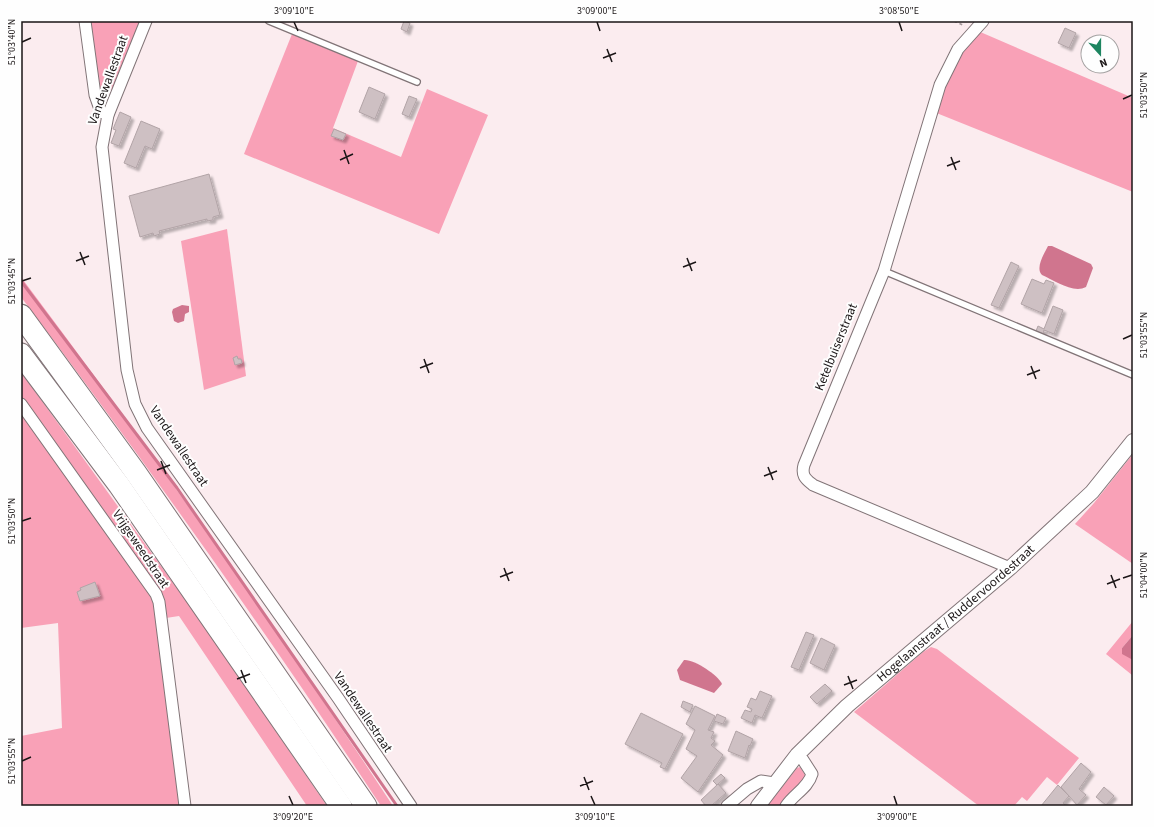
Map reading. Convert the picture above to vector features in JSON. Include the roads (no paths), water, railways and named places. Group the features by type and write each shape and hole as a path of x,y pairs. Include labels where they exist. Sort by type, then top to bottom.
{"highway":[{"path":"21,315 136,473 366,806"},
{"path":"21,354 123,492 341,806"}],"street":[{"path":"85,21 95,95 102,112 108,115"},
{"name":"Vandewallestraat","path":"146,21 108,115 102,147 127,370 135,404 147,428 338,698 411,806"},
{"name":"Ketelbuiserstraat","path":"983,21 958,49 940,85 884,271 804,465 804,477 814,485 1010,568"},
{"name":"Vrijgeweedstraat","path":"21,404 156,594 185,806"},
{"name":"Hogelaanstraat / Ruddervoordestraat","path":"758,806 774,783 797,755 847,706 1010,568 1092,492 1133,441"},
{"path":"786,806 792,797 810,783 812,774 803,760 797,755"},
{"path":"726,806 747,789 761,781 774,783"}],"lane":[{"path":"269,21 417,82"},
{"path":"884,271 1133,375"}],"waterway":[{"path":"21,281 177,488 397,806"}]}
